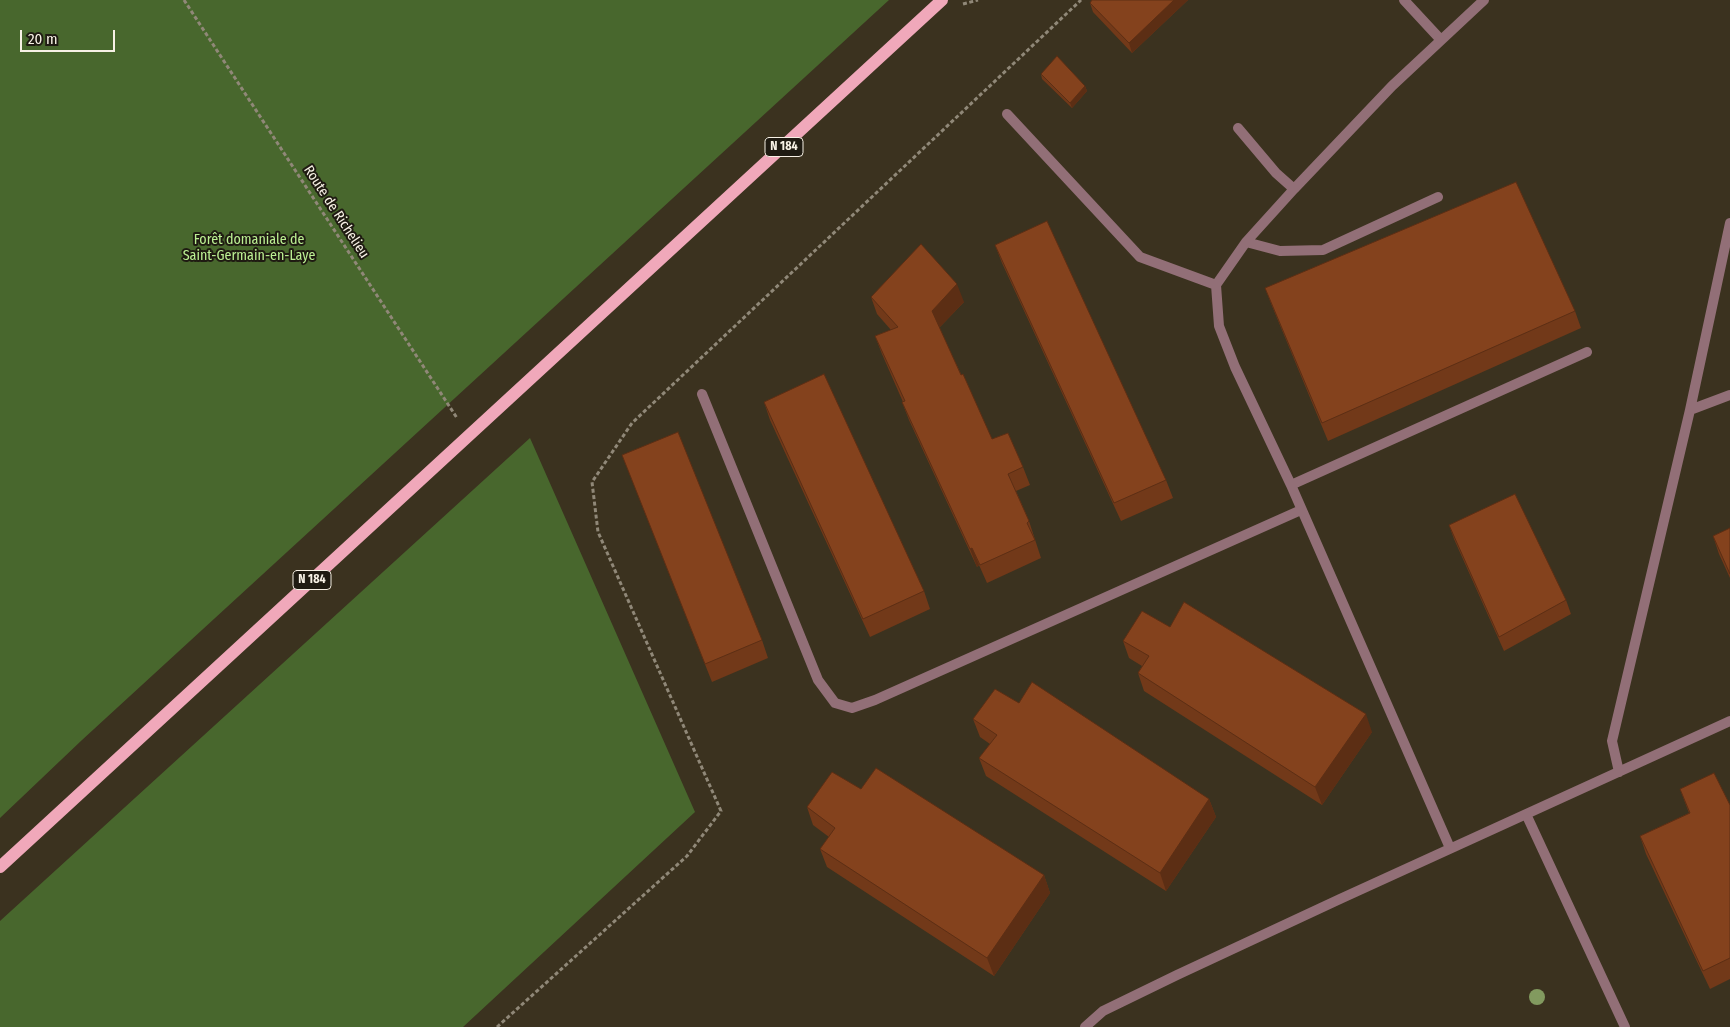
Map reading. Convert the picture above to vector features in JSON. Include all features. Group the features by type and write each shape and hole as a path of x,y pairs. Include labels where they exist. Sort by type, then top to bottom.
{"main road":[{"name":"N 184","path":"0,868 942,0"}],"lane":[{"path":"1404,0 1441,40"},
{"path":"1450,848 1291,485 1235,367 1219,326 1216,285 1246,242 1294,189 1392,86 1484,0"},
{"path":"1006,114 1140,257 1216,285"},
{"path":"1238,128 1276,173 1294,189"},
{"path":"1246,242 1280,251 1323,250 1438,197"},
{"path":"1619,772 1612,741 1690,410 1730,223"},
{"path":"1291,485 1588,352"},
{"path":"702,394 818,680 835,702 852,708 875,700 1301,510"},
{"path":"1690,410 1730,395"},
{"path":"1084,1027 1103,1011 1144,991 1450,848 1730,721"},
{"path":"1526,814 1625,1027"}],"path":[{"name":"Route de Richelieu","path":"184,0 469,436"}],"green space":[{"name":"Forêt domaniale de Saint-Germain-en-Laye","path":"0,0 889,0 82,740 0,818"},
{"path":"530,438 695,812 463,1027 0,1027 0,921"}],"building":[{"path":"1092,0 1174,0 1129,43 1090,3"},
{"path":"1057,56 1085,86 1070,103 1041,74"},
{"path":"1516,182 1575,311 1322,423 1265,288"},
{"path":"1047,221 1166,480 1114,503 995,245"},
{"path":"921,244 957,284 932,311 961,375 963,374 992,439 1008,433 1023,467 1008,474 1029,521 1027,523 1035,540 980,565 972,548 970,549 902,402 905,401 875,336 898,327 871,297"},
{"path":"824,374 924,591 863,619 764,402"},
{"path":"678,432 762,640 705,664 622,455"},
{"path":"1515,494 1566,600 1499,637 1449,525"},
{"path":"1730,528 1730,574 1713,536"},
{"path":"1184,602 1366,714 1315,787 1138,673 1149,656 1123,641 1142,611 1170,627"},
{"path":"1032,682 1209,799 1160,873 979,758 997,735 973,719 995,689 1019,703"},
{"path":"876,768 1044,875 987,958 820,849 835,828 807,807 832,772 861,789"},
{"path":"1714,773 1730,805 1730,958 1703,971 1640,836 1690,813 1680,789"}]}
